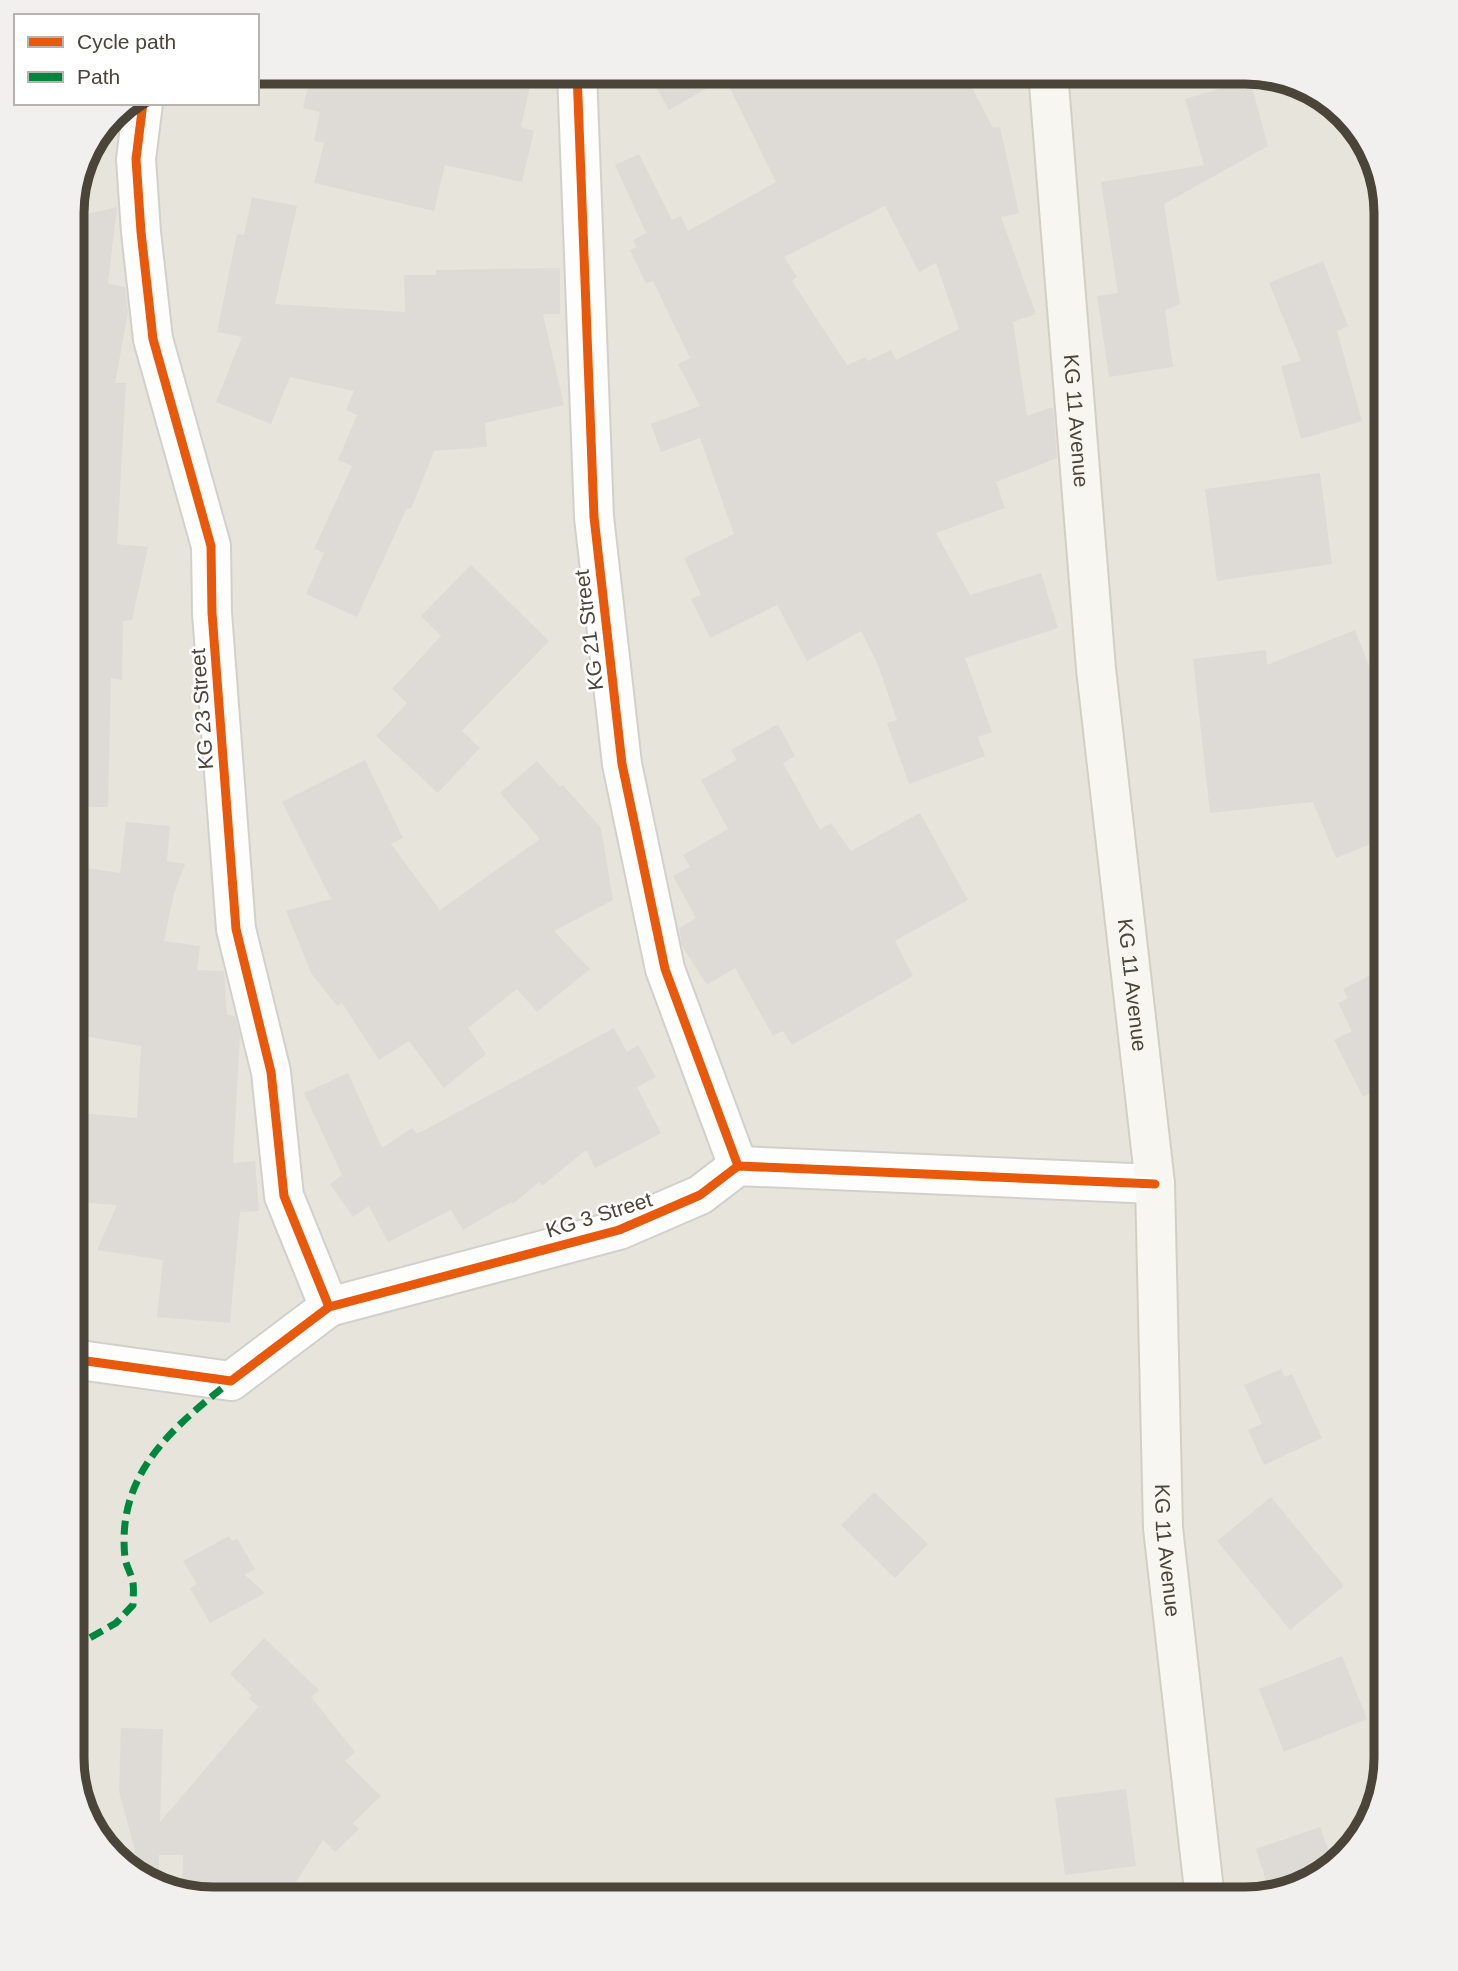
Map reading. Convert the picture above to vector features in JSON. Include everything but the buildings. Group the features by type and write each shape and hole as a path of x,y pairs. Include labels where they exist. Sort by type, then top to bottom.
{"main road":[{"name":"KG 11 Avenue","path":"1049,84 1096,669 1155,1184 1163,1528 1204,1887"}],"street":[{"name":"KG 21 Street","path":"577,84 594,517 622,764 665,969 738,1166"},
{"name":"KG 23 Street","path":"144,105 136,159 153,339 211,546 212,613 236,929 271,1072 284,1196 329,1307"},
{"path":"738,1166 1155,1184"},
{"name":"KG 3 Street","path":"84,1361 231,1381 329,1307 619,1230 700,1195 738,1166"}],"shaded area":[{"path":"259,84 1253,84 1270,86 1310,101 1336,122 1357,148 1370,180 1374,213 1374,1758 1370,1791 1357,1822 1336,1849 1310,1870 1278,1883 1245,1887 205,1887 172,1880 141,1865 122,1849 101,1822 88,1791 84,1758 84,205 88,180 97,156 111,134 142,105 259,105"}],"marked path":[{"path":"84,1641 116,1623 133,1605 133,1583 125,1558 125,1528 129,1502 139,1477 169,1436 231,1381"}],"cycle path":[{"path":"577,84 594,517 622,764 665,969 738,1166"},
{"path":"143,105 136,159 153,339 211,546 212,613 236,929 271,1072 284,1196 329,1307"},
{"path":"84,1361 231,1381 329,1307 619,1230 700,1195 738,1166 1155,1184"}]}
